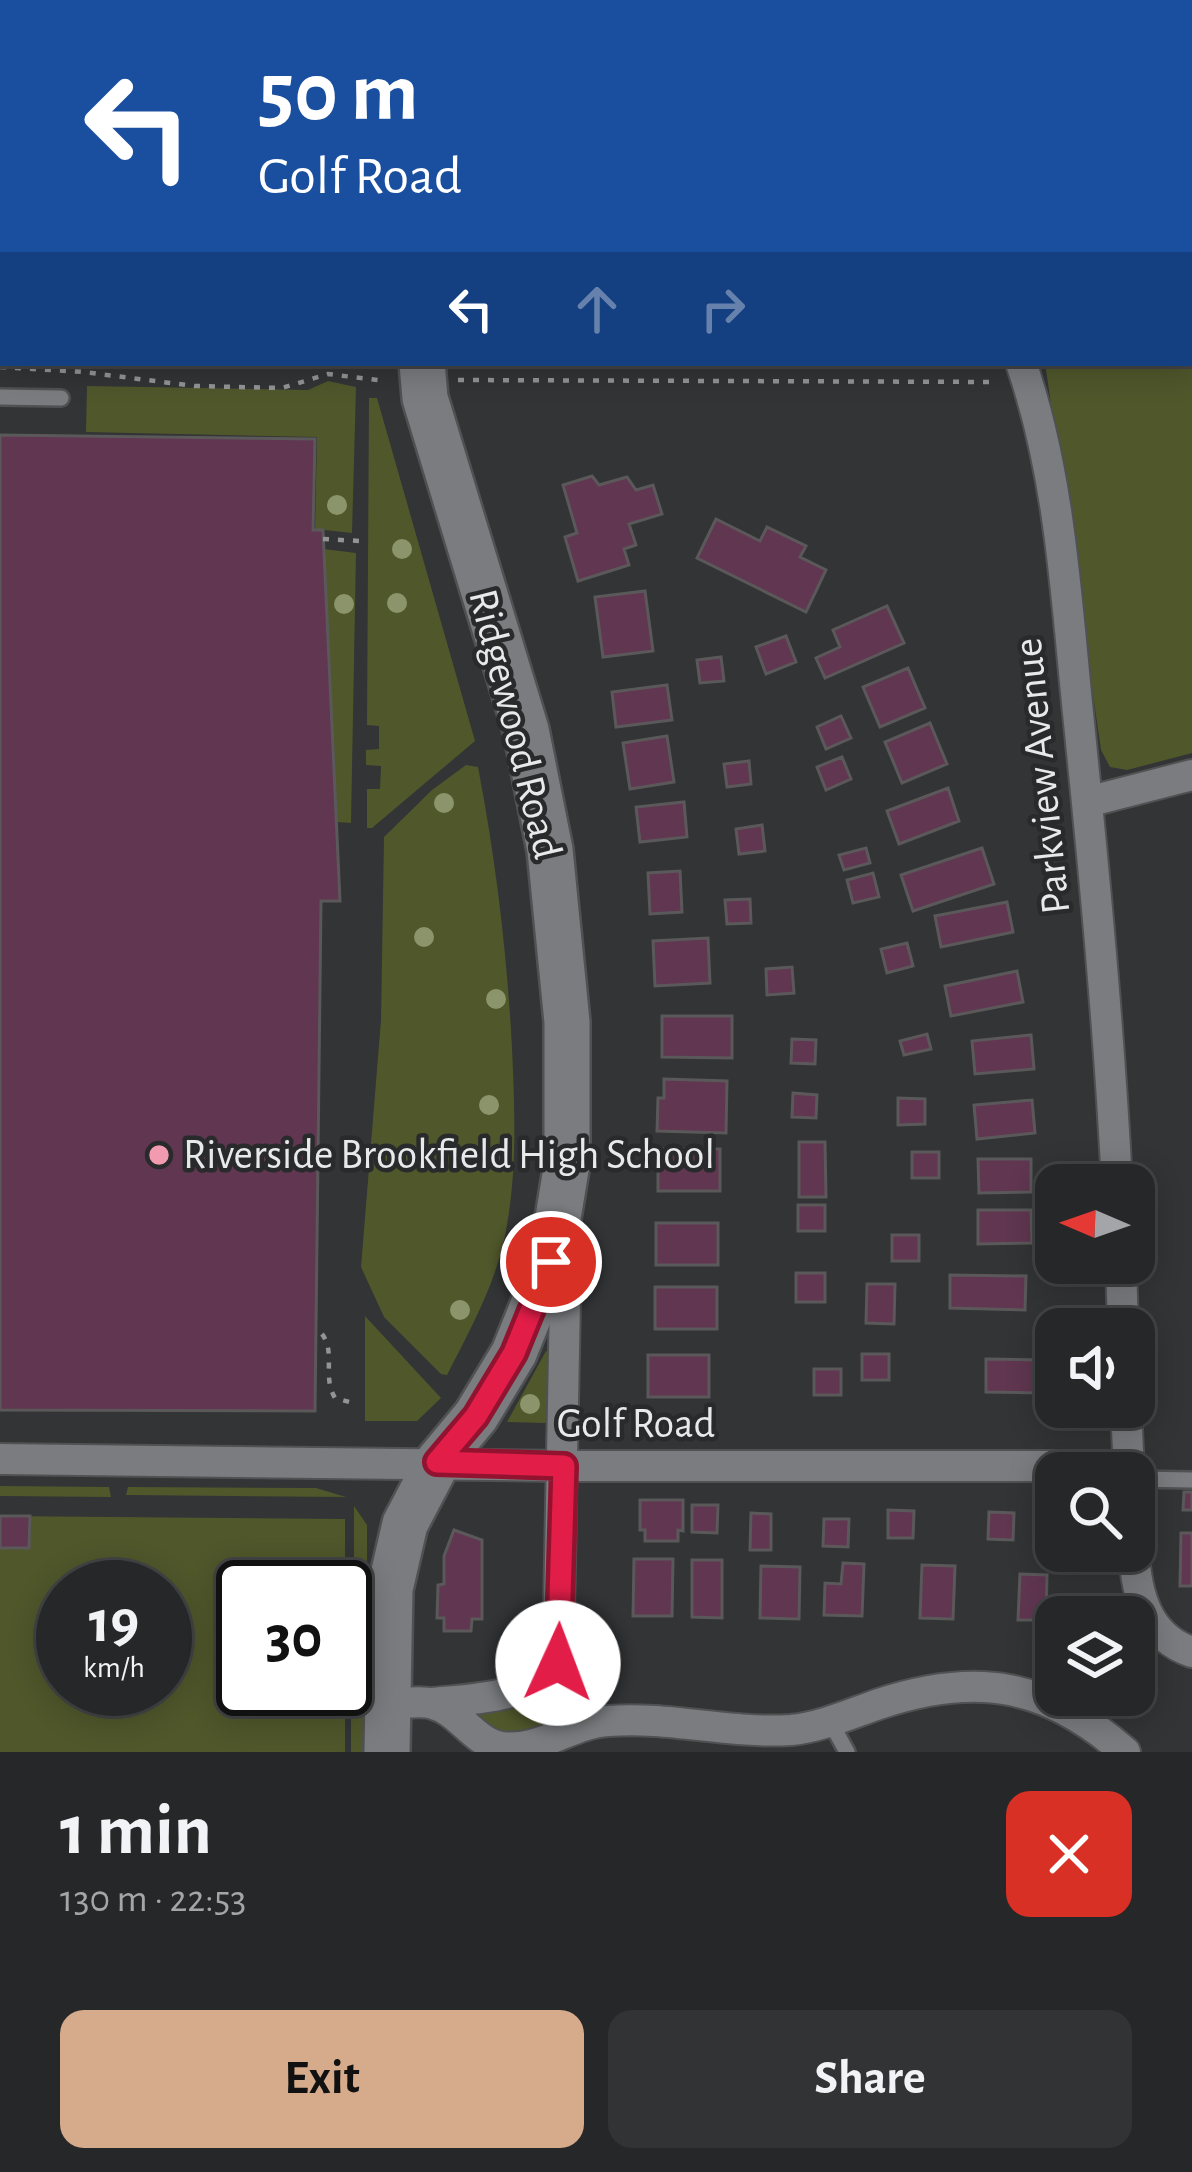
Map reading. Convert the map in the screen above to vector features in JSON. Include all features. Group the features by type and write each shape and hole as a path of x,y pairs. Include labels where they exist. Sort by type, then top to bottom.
{"street":[{"name":"Ridgewood Road","path":"442,372 425,398 526,730 550,850 567,1022 558,1663 578,1712 596,1722"},
{"name":"Parkview Avenue","path":"1013,373 1053,487 1109,1026 1116,1164"},
{"path":"1087,802 1192,775"},
{"name":"Ridgewood Road","path":"387,1752 410,1703 390,1589 405,1524 437,1462 476,1416 514,1353 551,1262 567,1163"},
{"name":"Golf Road","path":"0,1459 1035,1471"},
{"path":"1136,1572 1148,1620 1179,1648 1192,1652"},
{"path":"410,1703 514,1689 546,1678 558,1663"},
{"path":"410,1703 456,1715 477,1736 498,1747 525,1747 596,1722 661,1719 793,1730 928,1691 986,1686 1028,1692 1087,1719 1125,1752"}],"lane":[{"path":"0,397 61,398"},
{"path":"1155,1475 1192,1480"},
{"path":"830,1721 847,1752"}],"path":[{"path":"0,367 195,386 282,388 328,374 374,380"},
{"path":"442,372 1013,373"},
{"path":"323,539 360,541"},
{"path":"322,1334 328,1341 327,1385 334,1398 353,1403"}],"green space":[{"path":"1045,366 1192,366 1192,753 1127,770 1110,767 1101,750"},
{"path":"328,381 356,387 352,533 315,529 317,437 86,432 87,386 308,390"},
{"path":"369,398 377,398 475,741 372,828 367,828 367,789 380,789 381,766 366,765 366,750 379,749 379,726 367,725"},
{"path":"324,549 356,553 351,823 337,822"},
{"path":"466,765 478,767 500,907 512,1048 514,1149 502,1249 485,1298 447,1375 384,1317 361,1267 381,1020 384,837 432,790"},
{"path":"365,1316 441,1398 417,1421 365,1421"},
{"path":"546,1351 550,1353 546,1423 507,1422"},
{"path":"0,1486 109,1487 111,1497 0,1496"},
{"path":"128,1487 316,1488 346,1497 126,1495"},
{"path":"354,1506 367,1525 367,1560 354,1560"},
{"path":"0,1516 345,1519 345,1560 216,1560 216,1716 345,1716 345,1752 0,1752"},
{"path":"544,1691 560,1702 562,1715 557,1724 504,1736 473,1716 473,1709"},
{"path":"351,1716 366,1716 366,1752 351,1752"}],"building":[{"name":"Riverside Brookfield High School","path":"0,435 315,439 313,530 323,530 340,901 321,901 315,1411 0,1410"},
{"path":"592,476 599,485 627,477 636,490 653,485 662,514 629,524 636,545 624,549 629,565 578,581 565,537 577,533 563,485"},
{"path":"716,519 760,541 767,527 806,546 800,557 826,570 806,612 697,558"},
{"path":"645,591 653,651 603,657 595,597"},
{"path":"887,606 904,643 825,678 816,658 840,647 833,630"},
{"path":"786,636 796,662 766,674 756,647"},
{"path":"721,657 724,681 700,683 697,660"},
{"path":"908,668 925,708 880,727 863,687"},
{"path":"667,685 672,720 616,727 612,692"},
{"path":"841,716 851,738 826,749 817,727"},
{"path":"930,723 947,764 902,783 885,742"},
{"path":"667,736 674,782 630,789 623,743"},
{"path":"842,757 851,779 826,790 817,767"},
{"path":"749,761 751,784 727,787 724,764"},
{"path":"948,788 959,821 899,844 887,811"},
{"path":"684,802 687,837 640,842 636,807"},
{"path":"762,825 765,851 739,854 736,829"},
{"path":"866,848 870,863 844,870 839,855"},
{"path":"982,848 994,884 913,911 901,875"},
{"path":"680,871 682,912 650,914 648,873"},
{"path":"873,873 879,897 853,903 847,880"},
{"path":"750,899 751,923 727,924 725,900"},
{"path":"1007,902 1013,932 941,947 935,916"},
{"path":"708,938 710,983 655,986 653,941"},
{"path":"907,943 913,966 887,973 881,949"},
{"path":"792,967 794,993 767,995 766,969"},
{"path":"1017,971 1023,1002 951,1016 945,986"},
{"path":"662,1016 732,1016 732,1058 662,1057"},
{"path":"927,1034 931,1049 904,1055 900,1041"},
{"path":"1031,1035 1034,1069 975,1074 972,1041"},
{"path":"792,1039 816,1040 815,1064 791,1063"},
{"path":"664,1079 727,1081 726,1133 657,1131"},
{"path":"793,1093 817,1095 816,1118 792,1117"},
{"path":"898,1098 925,1099 925,1124 898,1125"},
{"path":"1032,1100 1035,1133 977,1139 974,1105"},
{"path":"799,1142 825,1142 826,1197 799,1197"},
{"path":"658,1149 720,1149 720,1191 658,1191"},
{"path":"912,1152 939,1152 939,1178 912,1178"},
{"path":"978,1159 1031,1159 1031,1192 979,1193"},
{"path":"798,1205 825,1205 825,1231 798,1231"},
{"path":"978,1210 1031,1210 1032,1243 978,1244"},
{"path":"656,1223 718,1223 718,1265 656,1265"},
{"path":"892,1235 919,1235 919,1261 892,1261"},
{"path":"796,1273 825,1273 825,1302 796,1302"},
{"path":"950,1275 1026,1276 1025,1310 950,1308"},
{"path":"867,1284 895,1284 894,1324 866,1323"},
{"path":"655,1287 717,1287 717,1329 655,1329"},
{"path":"862,1354 889,1354 889,1380 862,1380"},
{"path":"648,1355 709,1355 709,1397 648,1397"},
{"path":"986,1359 1035,1360 1035,1393 986,1392"},
{"path":"814,1369 841,1369 841,1395 814,1395"},
{"path":"1184,1492 1192,1492 1192,1510 1183,1510"},
{"path":"640,1500 683,1500 683,1531 678,1530 678,1541 645,1541 645,1530 640,1530"},
{"path":"692,1505 718,1505 717,1533 692,1532"},
{"path":"888,1510 914,1511 913,1538 888,1538"},
{"path":"989,1512 1014,1513 1013,1540 988,1539"},
{"path":"751,1513 771,1514 771,1550 750,1550"},
{"path":"0,1516 30,1516 29,1548 0,1548"},
{"path":"824,1519 849,1519 848,1547 823,1546"},
{"path":"454,1530 482,1540 482,1619 472,1619 471,1631 444,1631 444,1618 437,1618 438,1585 444,1584 444,1556"},
{"path":"1181,1533 1192,1533 1192,1586 1180,1586"},
{"path":"634,1559 673,1559 672,1616 633,1616"},
{"path":"692,1560 722,1560 722,1618 692,1617"},
{"path":"843,1563 864,1564 862,1616 824,1615 825,1583 841,1584"},
{"path":"922,1565 955,1566 953,1619 920,1618"},
{"path":"761,1566 800,1567 799,1619 760,1618"},
{"path":"1020,1574 1047,1575 1047,1596 1035,1596 1035,1620 1018,1620"}],"place":[{"name":"Riverside Brookfield High School","path":"159,1155"}],"route":[{"path":"551,1262 514,1353 476,1416 437,1462 564,1466 558,1663"}]}
